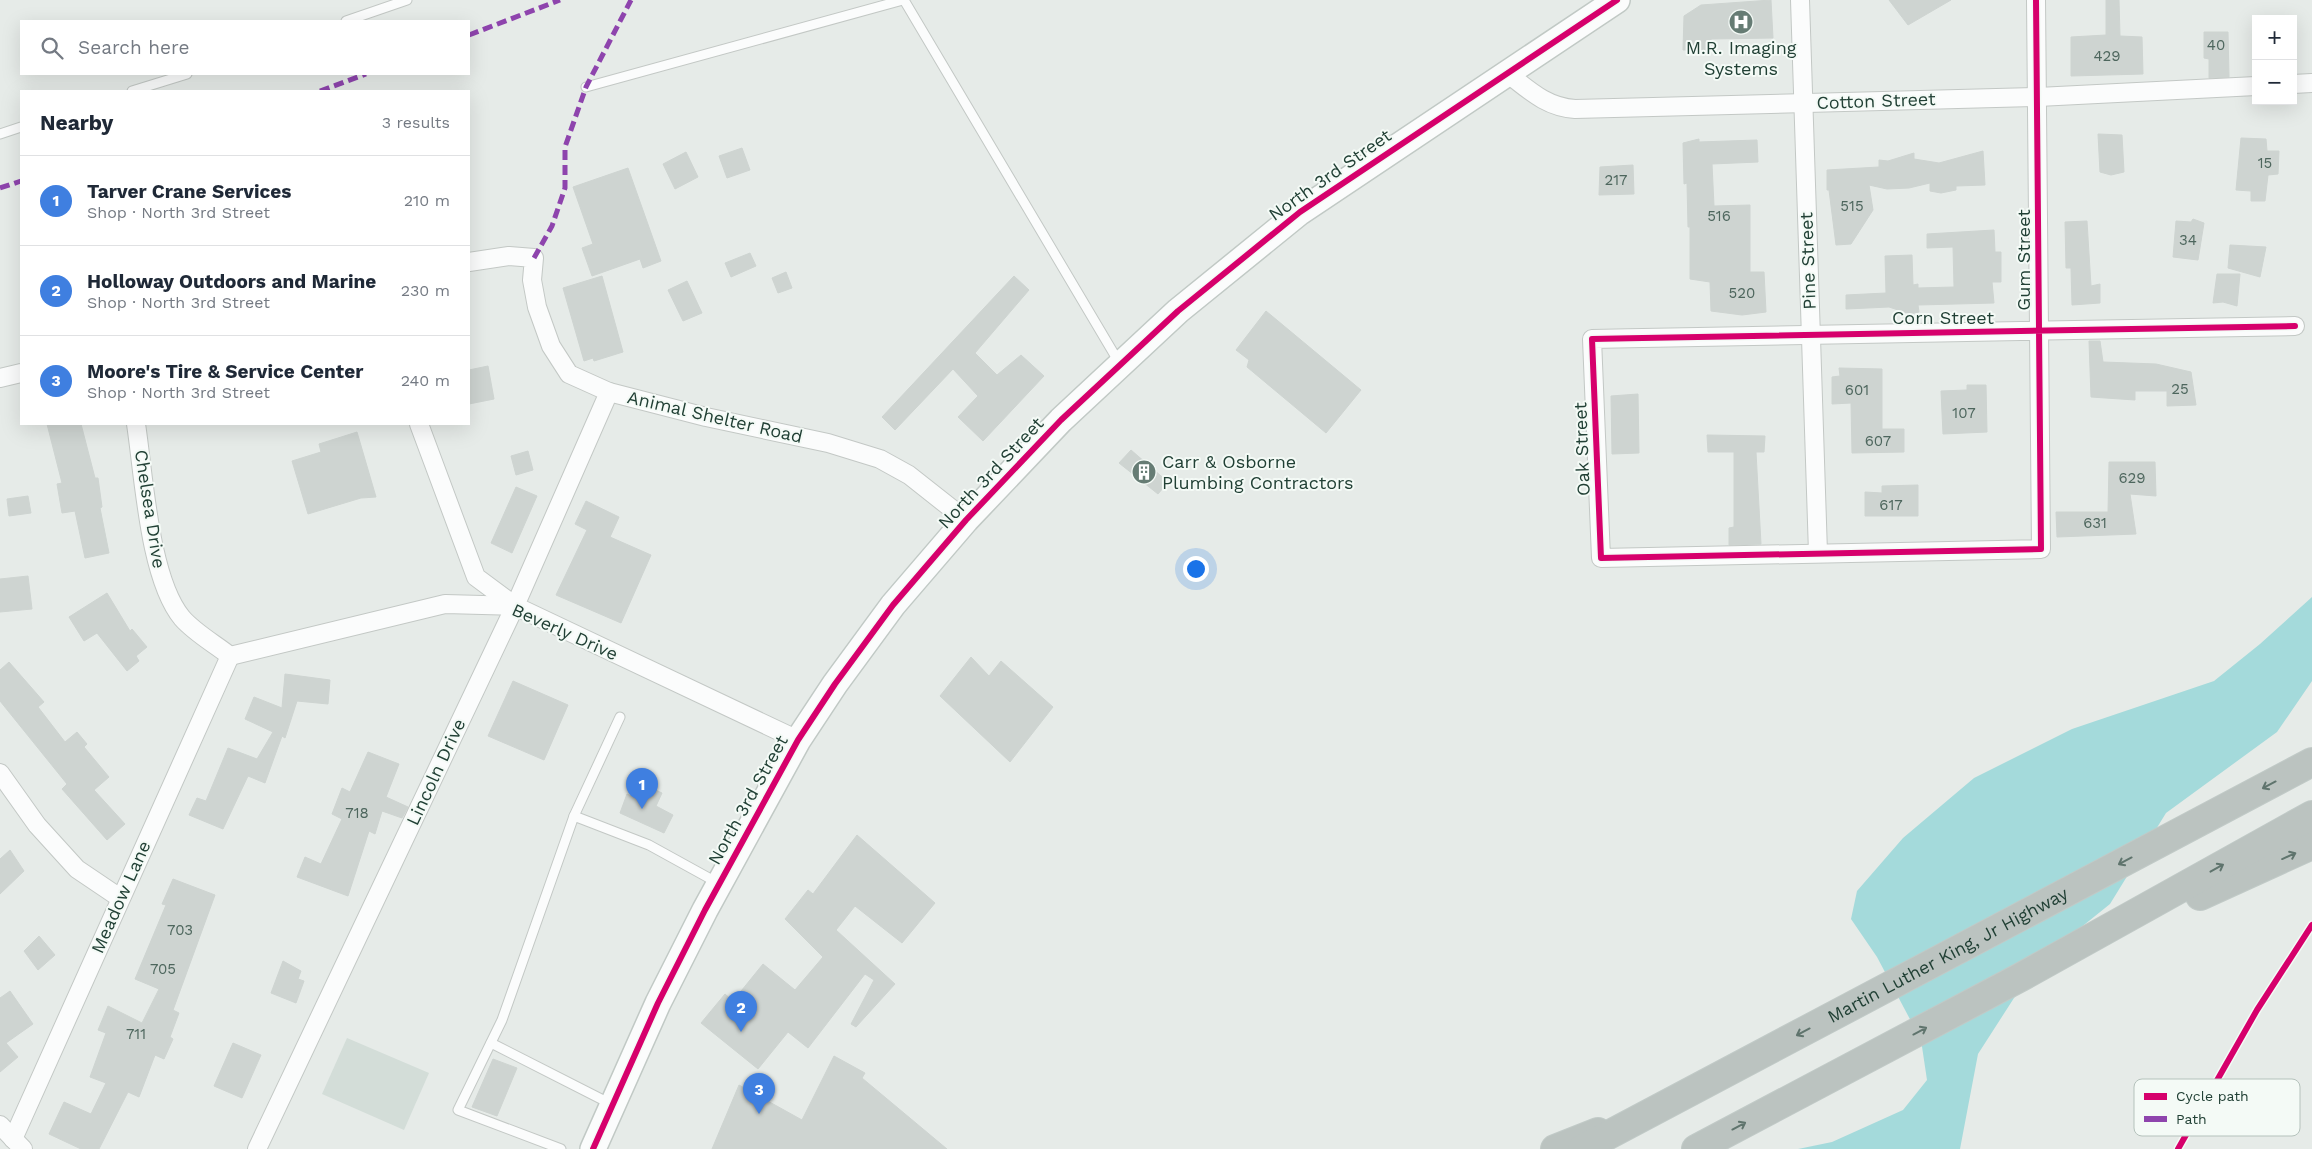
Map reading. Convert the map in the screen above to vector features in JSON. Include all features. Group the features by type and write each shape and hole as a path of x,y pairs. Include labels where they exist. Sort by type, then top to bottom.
{"highway":[{"name":"Martin Luther King, Jr Highway","path":"1582,1149 2312,762"},
{"path":"1696,1149 2021,977 2312,815"},
{"path":"2021,977 2312,845"},
{"path":"1555,1149 1662,1106"}],"main road":[{"name":"North 3rd Street","path":"593,1149 658,1003 719,884 798,740 835,684 893,605 966,520 1061,420 1120,364 1178,311 1300,212 1507,72 1593,8 1617,0"}],"street":[{"name":"Pine Street","path":"1800,0 1818,553"},
{"name":"Gum Street","path":"1818,553 2041,549 2036,0"},
{"name":"Cotton Street","path":"1507,72 1540,98 1559,108 2038,97 2252,86"},
{"path":"2297,84 2312,83"},
{"name":"Animal Shelter Road","path":"470,262 509,256 534,258 532,280 537,307 551,346 569,374 609,392 706,417 828,443 880,459 909,475 966,520"},
{"name":"Corn Street","path":"1592,340 1810,334 2040,332 2294,326"},
{"name":"Oak Street","path":"1592,340 1601,558 1818,553"},
{"path":"0,378 20,373"},
{"name":"Lincoln Drive","path":"257,1149 515,606 609,392"},
{"name":"Chelsea Drive","path":"136,425 154,548 163,585 182,618 230,656"},
{"path":"420,425 476,577 515,606"},
{"name":"Beverly Drive","path":"230,656 445,604 515,606 798,740"},
{"name":"Meadow Lane","path":"18,1144 120,898 230,656"},
{"path":"0,773 37,825 77,869 120,898"},
{"path":"0,1125 18,1144"}],"lane":[{"path":"349,20 407,0"},
{"path":"586,87 903,0 1120,364"},
{"path":"135,90 184,75"},
{"path":"0,134 20,127"},
{"path":"561,1149 458,1110 502,1020 574,816 620,717"},
{"path":"574,816 649,845 719,884"},
{"path":"491,1043 613,1105"}],"shaded area":[{"path":"347,1038 429,1073 404,1130 322,1094"}],"water":[{"path":"2312,597 2312,681 2277,732 2166,813 2110,904 2064,941 2014,998 1978,1054 1960,1149 1798,1149 1832,1142 1903,1110 1927,1080 1921,1040 1877,957 1851,919 1857,891 1903,838 1974,778 2072,729 2214,681 2260,644"}],"building":[{"name":"M.R. Imaging Systems","path":"1771,0 1773,38 1711,39 1711,50 1683,50 1684,16 1701,5"},
{"path":"1889,0 1951,0 1908,25"},
{"path":"2106,0 2119,0 2120,36 2142,37 2143,74 2071,76 2071,37 2106,35"},
{"path":"2204,32 2228,32 2229,77 2209,78 2209,59 2204,58"},
{"path":"2098,134 2122,135 2124,172 2111,175 2100,172"},
{"path":"2241,138 2266,139 2267,151 2279,151 2278,174 2268,175 2265,201 2251,201 2251,191 2236,190"},
{"path":"1699,139 1699,142 1757,140 1758,162 1712,164 1714,206 1750,205 1750,272 1764,272 1766,312 1742,315 1711,311 1710,282 1690,279 1690,227 1688,227 1687,183 1684,184 1683,143"},
{"path":"742,148 750,170 727,178 719,156"},
{"path":"1983,151 1985,185 1956,186 1956,190 1941,193 1930,191 1930,183 1909,188 1887,189 1869,185 1873,210 1851,244 1836,245 1829,190 1827,190 1827,170 1879,167 1879,160 1888,161 1914,153 1914,159 1939,163"},
{"path":"686,152 698,177 675,189 663,164"},
{"path":"1633,165 1634,194 1599,195 1600,167"},
{"path":"628,168 661,261 643,268 640,259 592,276 582,248 593,244 573,187"},
{"path":"2193,219 2204,223 2198,260 2173,257 2176,221 2191,222"},
{"path":"2087,221 2091,286 2100,284 2100,303 2072,305 2071,268 2066,268 2065,222"},
{"path":"1994,230 1995,252 2001,252 2001,282 1992,282 1994,303 1918,305 1919,312 1910,314 1889,307 1846,309 1846,295 1886,293 1885,256 1912,255 1913,285 1918,284 1918,288 1954,287 1953,247 1927,248 1927,234"},
{"path":"2230,245 2266,247 2260,277 2228,268"},
{"path":"750,253 756,266 731,277 725,263"},
{"path":"786,272 792,288 778,293 772,278"},
{"path":"2217,274 2240,274 2237,306 2223,302 2213,303"},
{"path":"602,276 623,352 594,361 593,358 584,361 563,288"},
{"path":"1014,276 1029,290 975,353 997,375 1021,355 1044,376 983,441 958,417 978,396 953,369 895,430 882,417"},
{"path":"687,281 702,313 683,321 668,290"},
{"path":"1266,311 1361,390 1326,433 1247,367 1249,360 1236,350"},
{"path":"2089,341 2100,341 2103,362 2156,364 2191,372 2196,405 2167,406 2167,391 2135,391 2135,400 2091,397"},
{"path":"488,366 494,399 470,404 470,370"},
{"path":"1839,368 1882,369 1882,429 1904,429 1904,452 1852,453 1851,403 1832,404 1832,377 1840,376"},
{"path":"1967,385 1986,385 1987,432 1943,434 1941,391 1967,390"},
{"path":"1638,394 1639,453 1612,454 1611,396"},
{"path":"47,425 81,425 95,478 98,478 102,507 100,508 109,553 85,558 75,511 62,513 57,484 62,483"},
{"path":"357,432 376,497 361,498 308,514 292,461 321,452 319,444"},
{"path":"1707,435 1765,436 1764,452 1756,452 1761,544 1729,545 1729,528 1734,527 1734,452 1708,452"},
{"name":"Carr & Osborne Plumbing Contractors","path":"1131,450 1168,482 1158,494 1119,463"},
{"path":"528,451 533,470 516,475 511,456"},
{"path":"2109,462 2155,462 2156,496 2130,494 2136,534 2057,537 2056,512 2108,512"},
{"path":"1918,485 1918,516 1865,516 1865,492 1882,493 1882,486"},
{"path":"516,487 537,496 512,553 491,543"},
{"path":"28,496 31,513 9,516 7,499"},
{"path":"586,501 619,517 610,537 651,555 621,623 556,595 587,530 575,524"},
{"path":"28,576 32,609 0,612 0,579"},
{"path":"107,593 130,631 132,629 147,647 136,656 139,661 127,671 97,633 84,641 69,617"},
{"path":"971,657 989,676 1001,661 1053,707 1010,762 940,696"},
{"path":"9,662 44,702 38,707 65,742 77,732 87,744 84,747 109,777 94,790 125,824 107,840 62,789 67,784 0,701 0,670"},
{"path":"285,674 330,680 328,704 297,701 285,738 282,736 265,783 248,776 223,829 189,815 197,798 206,801 228,748 257,759 273,732 245,719 254,697 282,708"},
{"path":"513,681 568,705 544,760 488,736"},
{"path":"368,752 399,764 386,797 408,807 402,818 382,811 375,834 369,831 348,896 297,877 305,857 321,864 342,819 332,814 342,788 350,792"},
{"path":"638,782 662,793 656,806 673,815 664,833 620,813 627,794 631,796"},
{"path":"857,835 935,903 902,943 855,906 836,930 895,984 856,1027 851,1024 874,980 865,974 808,1048 788,1032 758,1069 701,1023 725,994 733,1001 763,964 795,990 823,957 785,919 808,890 813,894"},
{"path":"10,850 24,871 0,894 0,859"},
{"path":"173,879 215,895 173,1010 179,1013 170,1037 173,1039 164,1059 155,1055 139,1097 128,1092 99,1149 81,1149 49,1134 64,1102 91,1114 106,1083 90,1077 106,1033 98,1030 108,1006 142,1023 159,989 135,979 166,905 162,904"},
{"path":"39,936 55,955 38,970 24,951"},
{"path":"283,961 301,971 298,979 304,981 296,1003 271,993"},
{"path":"10,991 33,1024 6,1043 18,1057 0,1072 0,998"},
{"path":"233,1043 261,1055 242,1098 214,1086"},
{"path":"834,1056 865,1073 862,1078 947,1149 712,1149 739,1085 802,1120"},
{"path":"493,1059 517,1068 497,1116 472,1107"}],"marked path":[{"path":"470,35 560,0"},
{"path":"534,258 552,226 565,188 565,147 586,87 631,0"},
{"path":"323,90 363,75"},
{"path":"0,188 20,181"}],"cycle path":[{"path":"593,1149 658,1003 705,910 798,740 835,684 893,605 966,520 1061,420 1178,311 1300,212 1617,0"},
{"path":"2036,0 2039,206 2039,274 2040,343 2041,549 1601,558 1592,339 2031,331 2119,330 2295,326"},
{"path":"2218,1079 2257,1010 2312,925"},
{"path":"2178,1149 2185,1136"}],"place":[{"name":"M.R. Imaging Systems","path":"1741,22"},
{"name":"Carr & Osborne Plumbing Contractors","path":"1144,472"},
{"name":"Tarver Crane Services","path":"642,809"},
{"name":"Holloway Outdoors and Marine","path":"741,1032"},
{"name":"Moore's Tire & Service Center","path":"759,1114"}]}
